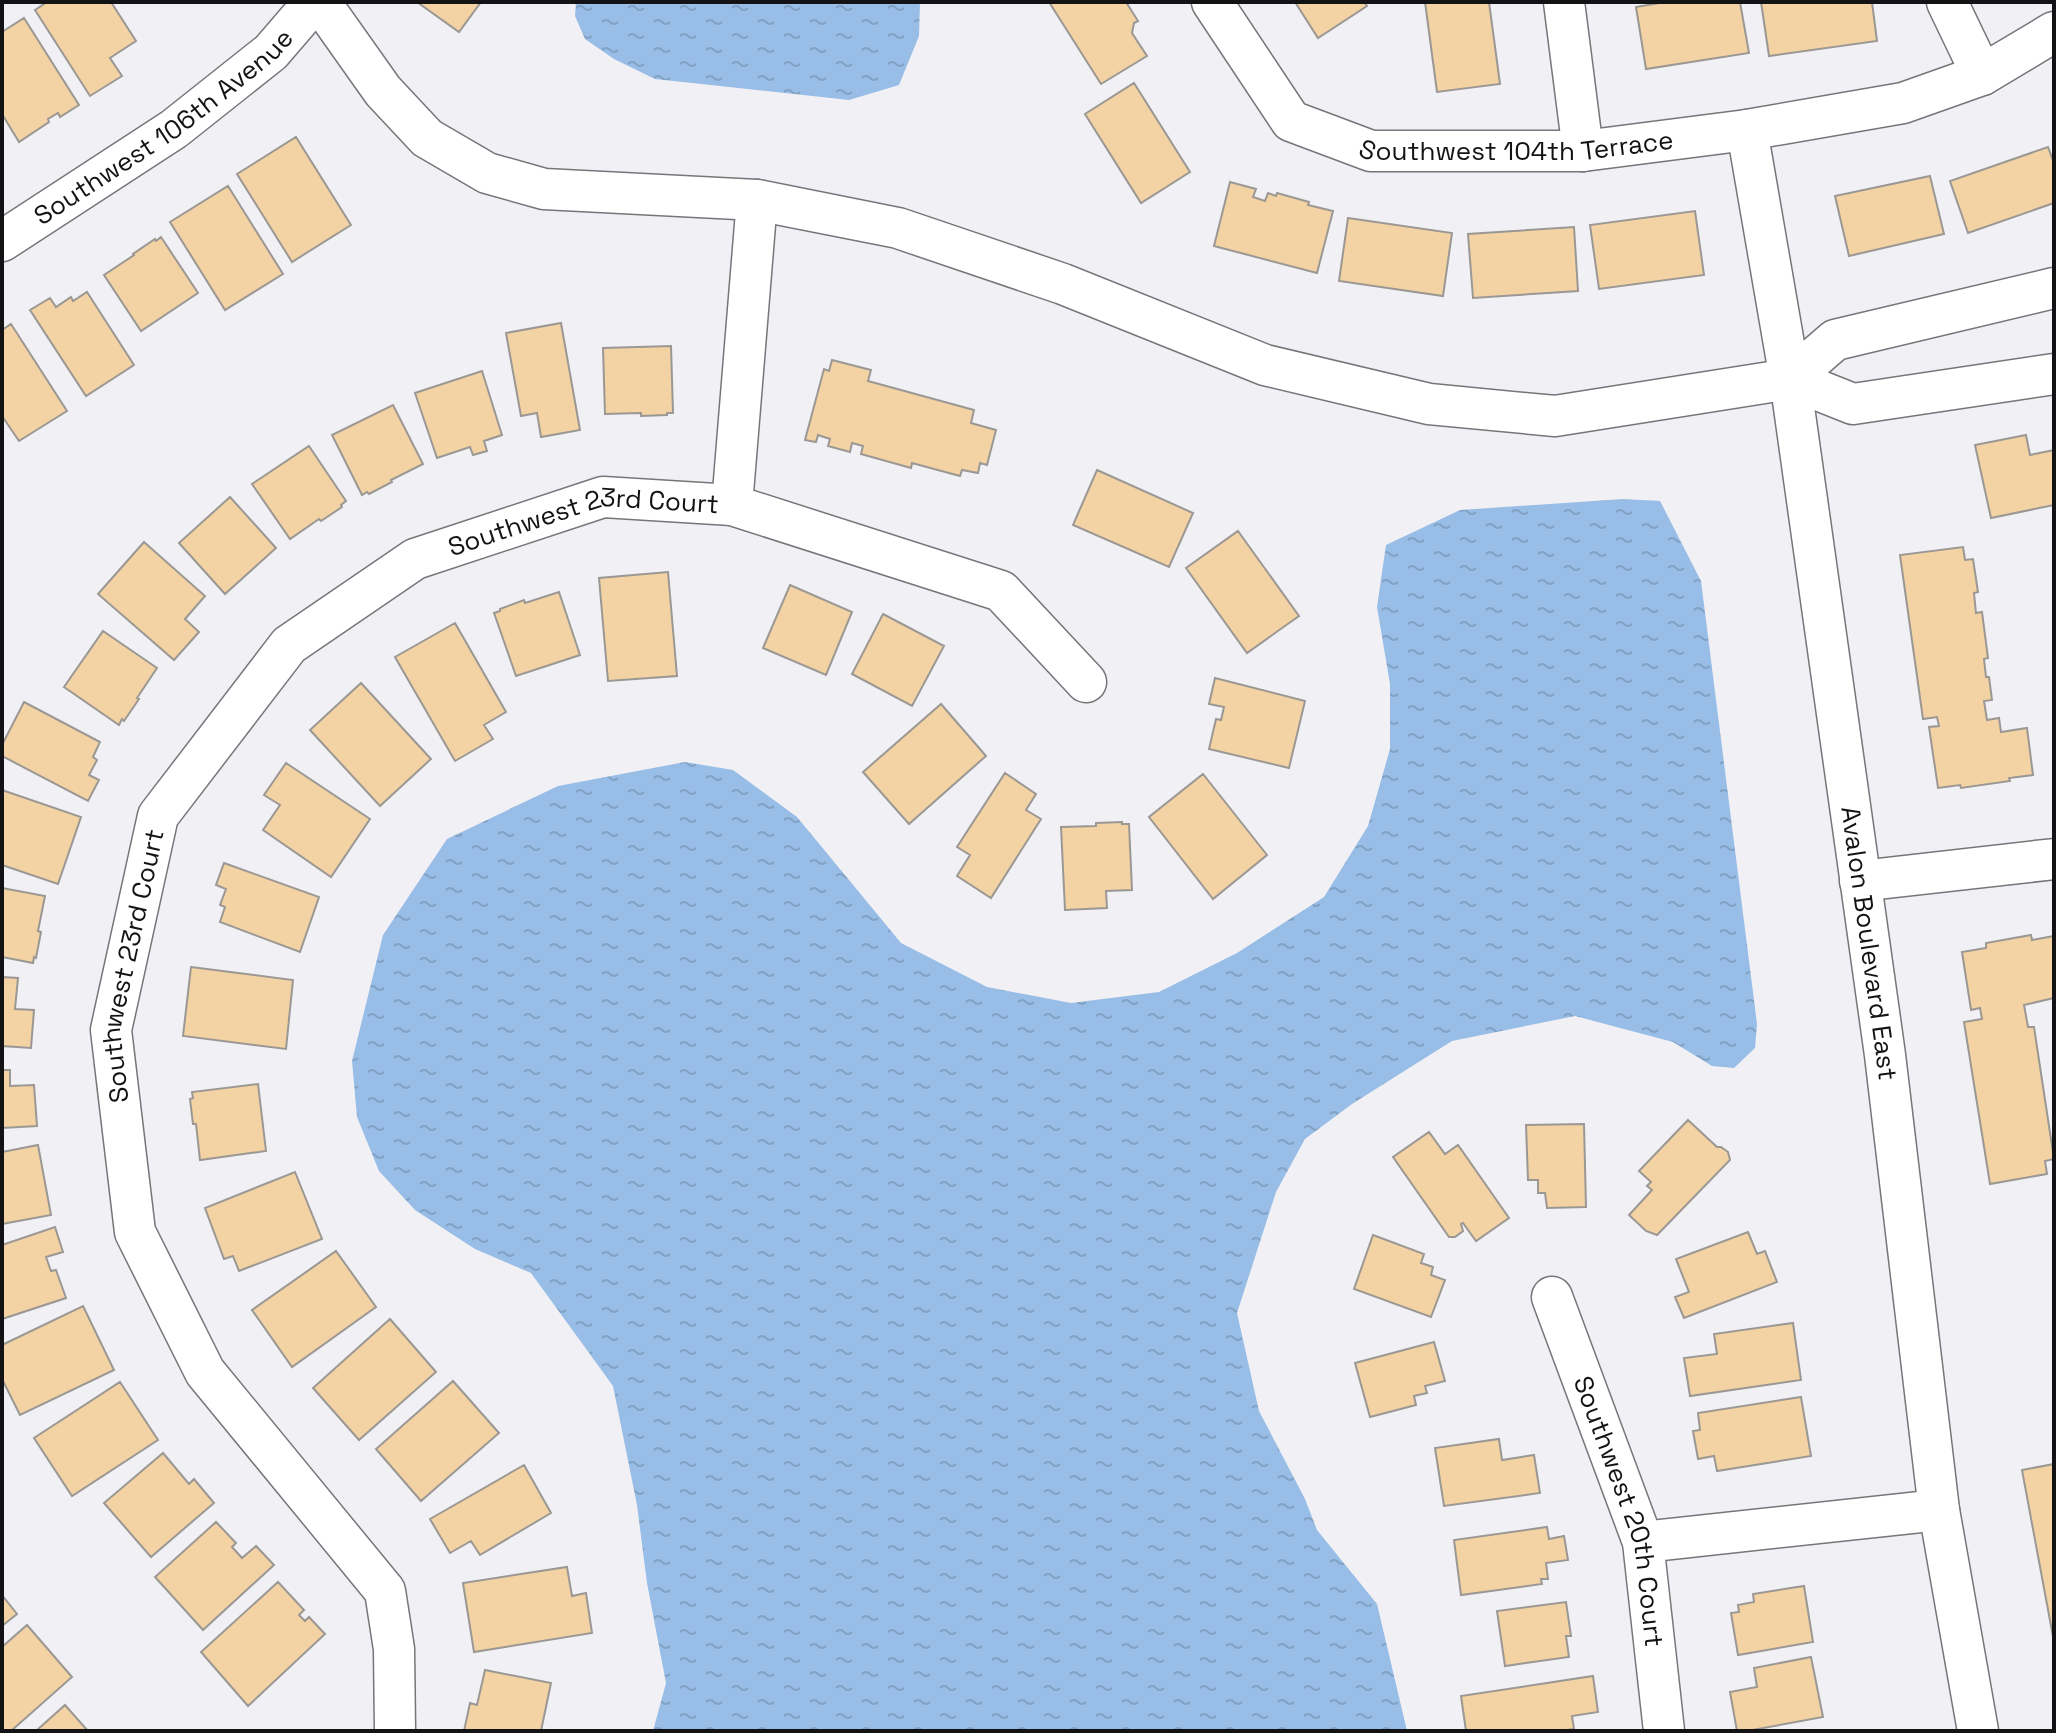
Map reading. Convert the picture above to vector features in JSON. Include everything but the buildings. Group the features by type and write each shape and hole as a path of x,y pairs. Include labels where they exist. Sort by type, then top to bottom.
{"street":[{"path":"317,2 383,91 427,138 487,173 544,189 757,200 898,228 1063,284 1265,365 1429,404 1555,416 1790,379 1853,404 2054,374"},
{"name":"Southwest 106th Avenue","path":"2,241 174,129 271,52 317,2"},
{"name":"Southwest 104th Terrace","path":"1212,2 1291,121 1371,151 1583,151 1747,130 1903,103 1982,75 2054,32"},
{"path":"1564,2 1583,151"},
{"path":"1947,2 1982,75"},
{"path":"1747,130 1790,379"},
{"path":"732,505 757,200"},
{"path":"1790,379 1835,340 2054,288"},
{"name":"Avalon Boulevard East","path":"1790,379 1885,1055 1939,1510 1978,1731"},
{"name":"Southwest 23rd Court","path":"395,1731 394,1649 385,1591 205,1372 135,1232 111,1030 158,816 289,645 415,559 603,497 732,505 1001,591 1086,682"},
{"path":"1860,881 2054,859"},
{"name":"Southwest 20th Court","path":"1552,1297 1643,1542 1664,1731"},
{"path":"1643,1542 1939,1510"}],"water":[{"path":"576,2 920,2 919,36 899,85 849,100 655,79 614,59 585,39 575,16"},
{"path":"1623,499 1660,501 1701,581 1757,1024 1755,1048 1734,1068 1712,1066 1673,1042 1575,1016 1452,1041 1352,1104 1305,1139 1276,1192 1237,1313 1259,1411 1305,1499 1317,1530 1377,1604 1407,1731 653,1731 666,1683 647,1583 637,1505 613,1386 531,1273 475,1249 415,1210 379,1171 357,1117 352,1061 383,935 447,839 558,786 685,762 733,770 797,817 901,943 987,987 1071,1003 1159,992 1237,953 1324,897 1368,826 1390,749 1390,684 1377,607 1386,545 1460,510"}]}
